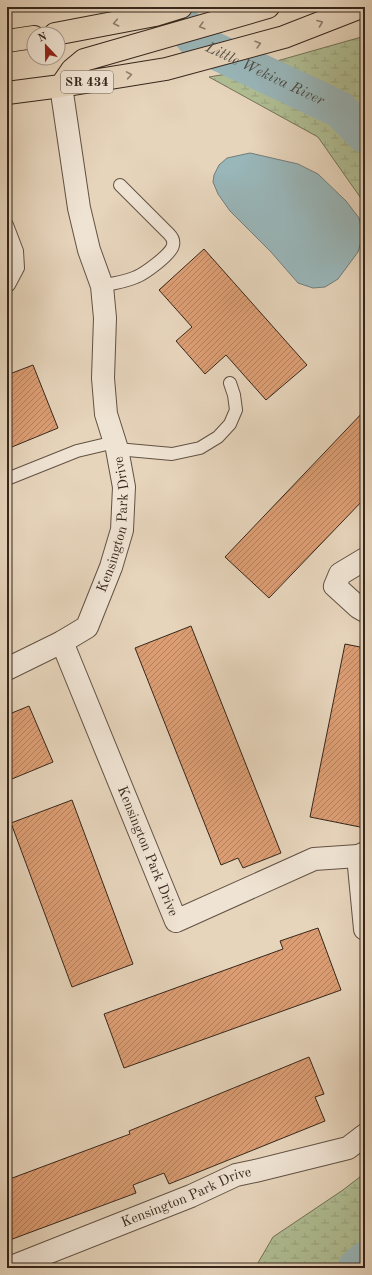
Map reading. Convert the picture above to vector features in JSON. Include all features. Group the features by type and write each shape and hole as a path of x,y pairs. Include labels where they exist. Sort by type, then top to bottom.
{"main road":[{"path":"66,32 155,15 181,7"},
{"path":"61,86 72,70 84,60 268,7"},
{"name":"SR 434","path":"7,93 166,69 284,37 361,7"},
{"path":"7,41 26,38"}],"street":[{"name":"Kensington Park Drive","path":"7,669 62,642 86,627 111,567 122,530 124,487 116,446 106,414 103,378 105,318 102,286 89,250 79,208 61,86"},
{"path":"365,559 340,574 334,586 358,607 365,611"},
{"name":"Kensington Park Drive","path":"62,642 176,921 314,859 362,855"},
{"path":"362,855 365,929"},
{"name":"Kensington Park Drive","path":"9,1268 191,1196 236,1174 255,1171 348,1148 365,1134"}],"lane":[{"path":"102,286 136,277 161,259 171,250 174,244 173,239 169,234 120,185"},
{"path":"7,225 17,251 18,268 7,286"},
{"path":"7,479 77,451 116,446 172,454 200,448 218,437 230,424 236,410 234,395 230,384"}],"green space":[{"path":"365,36 365,204 318,137 209,77 238,72"},
{"path":"365,1173 365,1268 255,1268 273,1237 343,1190"}],"water":[{"path":"250,153 298,164 318,174 346,201 359,218 363,235 358,252 338,279 325,287 313,288 298,283 271,252 230,211 218,194 213,182 214,175 219,165 227,158"}],"building":[{"path":"204,249 307,365 266,400 226,355 205,374 176,341 192,327 159,290"},
{"path":"33,365 58,428 7,449 7,375"},
{"path":"365,410 365,498 269,598 225,557"},
{"path":"191,626 281,853 243,868 238,858 221,865 135,648"},
{"path":"345,644 365,648 365,828 310,817"},
{"path":"29,706 53,762 7,781 7,715"},
{"path":"72,800 133,964 72,987 11,823"},
{"path":"318,928 341,990 124,1068 104,1014 283,949 280,941"},
{"path":"309,1057 324,1094 315,1097 325,1121 169,1184 164,1173 133,1185 136,1193 7,1241 7,1180 130,1134 129,1131"}],"waterway":[{"name":"Little Wekiva River","path":"169,7 198,43 339,109 365,135"},
{"name":"Little Wekiva River","path":"356,1268 365,1260"}]}
